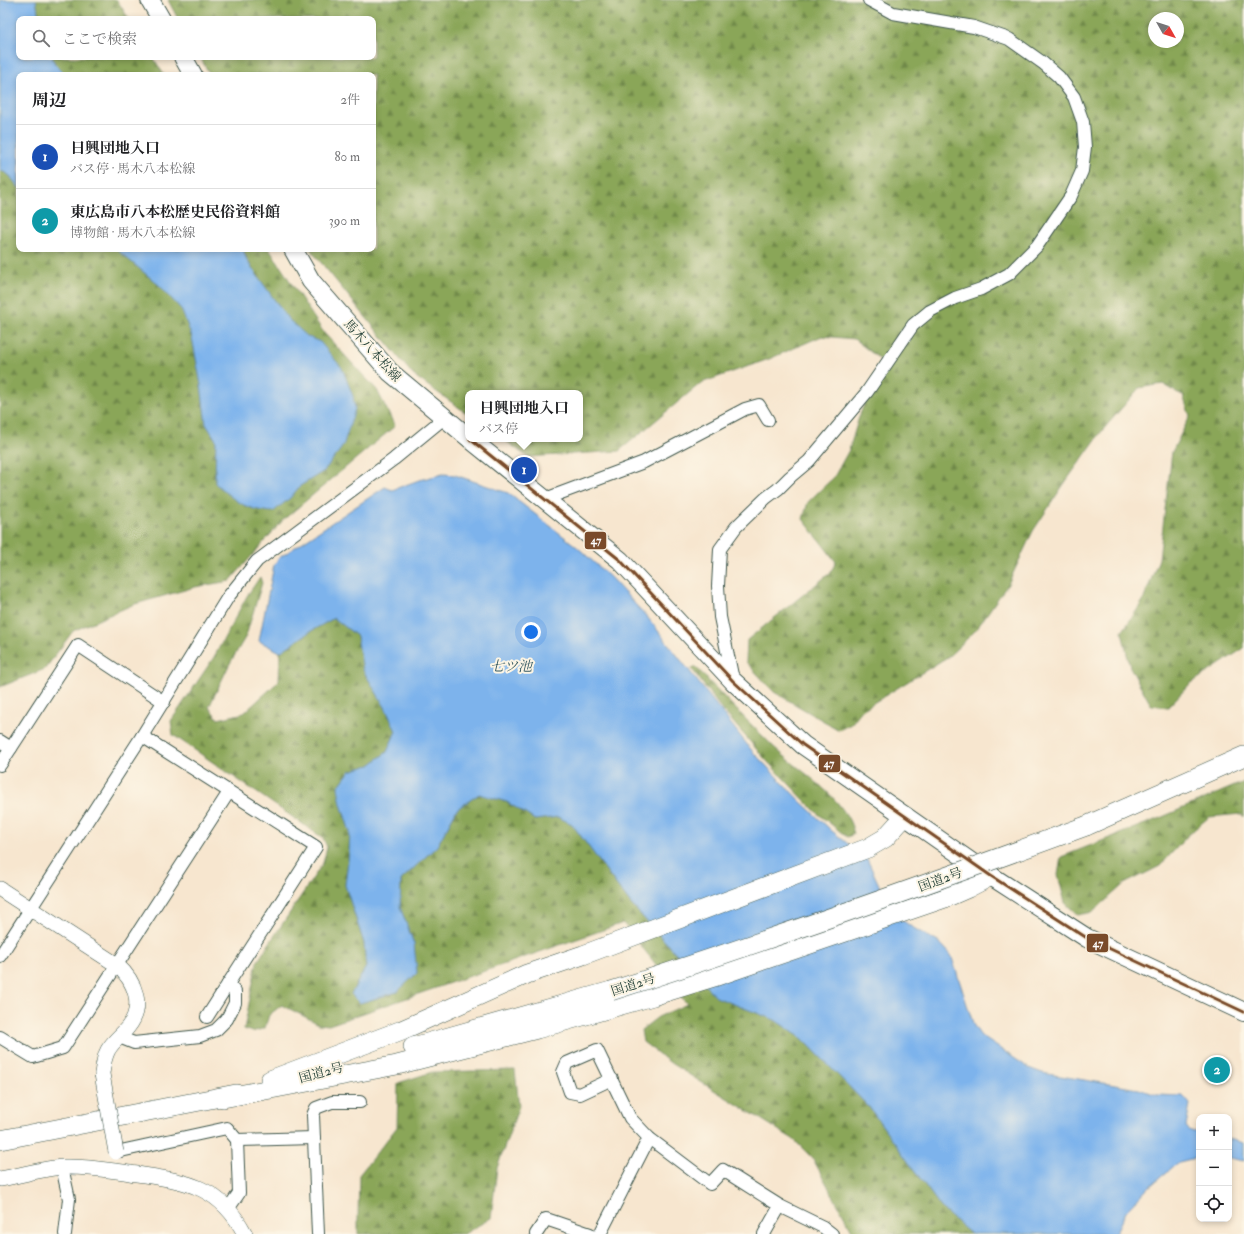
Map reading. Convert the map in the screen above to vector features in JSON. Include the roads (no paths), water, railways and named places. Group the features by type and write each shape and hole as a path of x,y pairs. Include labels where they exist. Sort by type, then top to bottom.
{"highway":[{"name":"国道2号","path":"0,1140 224,1098 436,1041 611,991 723,955 898,895 1086,826 1244,756"},
{"path":"224,1098 402,1030 527,974 583,955 868,848 885,838 905,816"},
{"path":"224,1098 397,1065 537,1029 652,996 945,898 991,876"}],"main road":[{"path":"150,0 159,16"},
{"path":"185,60 191,72"},
{"name":"馬木八本松線","path":"295,252 311,280 390,372 465,435"},
{"name":"馬木八本松線","path":"474,442 620,560 733,681 803,745 991,876 1087,938 1244,1012"}],"street":[{"path":"733,681 720,617 718,586 720,549 736,527 766,498 809,461 867,392 913,325 930,311 955,298 981,289 1009,274 1037,246 1071,196 1082,171 1085,147 1083,122 1079,110 1074,97 1059,77 1043,63 1009,39 974,27 893,13 869,0"},
{"path":"544,499 644,462 745,409 759,405 768,420"},
{"path":"0,956 164,702 228,597 257,561 394,459 444,418"},
{"path":"0,765 78,645 164,702"},
{"path":"142,736 316,847 207,1017"},
{"path":"0,741 11,748"},
{"path":"0,1037 33,1057 63,1048 229,792"},
{"path":"0,889 117,965 132,982 137,995 136,1012 129,1026 108,1050 104,1060 102,1074 116,1152 118,1172"},
{"path":"119,1037 134,1043 200,1036 216,1030 227,1019 235,1003 235,992 228,984"},
{"path":"612,1079 630,1118 649,1138 710,1184 723,1170 780,1206 823,1227 832,1234"},
{"path":"318,1234 313,1115 316,1108 332,1102 360,1102"},
{"path":"116,1152 227,1128 237,1140 239,1193 228,1209"},
{"path":"237,1140 314,1138"},
{"path":"600,1234 649,1138"},
{"path":"0,1179 62,1167 92,1167 180,1180 212,1195 228,1209 245,1234"},
{"path":"62,1167 69,1199 65,1234"},
{"path":"764,1234 780,1206"},
{"path":"536,1234 546,1219 590,1234"}],"water":[{"path":"0,0 36,0 39,16 16,16 16,60 53,60 62,72 16,72 16,184 9,175 0,170"},
{"path":"120,252 244,252 247,261 288,319 308,337 320,342 342,368 353,396 355,409 343,446 324,471 300,486 290,498 273,512 255,509 241,504 215,483 216,440 206,424 201,385 192,337 181,309 159,285"},
{"name":"七ツ池","path":"443,474 455,475 508,493 576,546 610,577 648,618 753,752 800,801 832,831 867,859 891,911 910,926 940,943 951,955 974,1026 981,1036 1029,1068 1042,1073 1139,1089 1157,1095 1183,1096 1190,1104 1186,1127 1191,1131 1196,1132 1196,1158 1179,1162 1150,1186 1126,1211 1115,1234 971,1234 943,1210 869,1107 803,1039 775,1020 716,997 630,903 572,824 558,817 535,820 507,802 479,794 457,809 437,846 401,880 400,907 414,944 417,973 397,992 360,1003 351,994 366,967 364,943 345,885 350,832 341,804 338,787 350,771 370,765 387,752 396,731 385,707 363,670 357,636 334,618 311,631 280,652 259,641 274,565 279,558 385,487 392,490 419,480"},
{"path":"1232,1140 1244,1143 1244,1161 1232,1159"}],"place":[{"name":"日興団地入口","path":"524,470"},
{"name":"東広島市八本松歴史民俗資料館","path":"1217,1070"}]}
